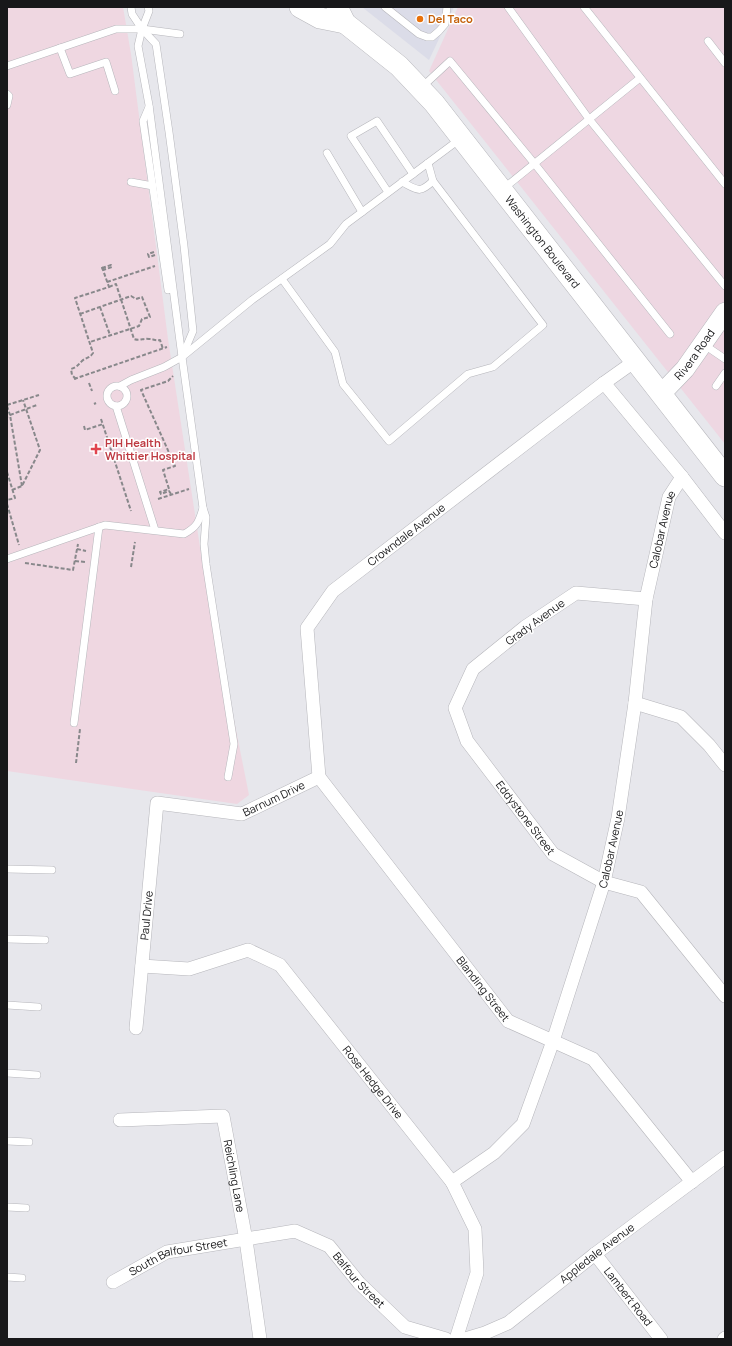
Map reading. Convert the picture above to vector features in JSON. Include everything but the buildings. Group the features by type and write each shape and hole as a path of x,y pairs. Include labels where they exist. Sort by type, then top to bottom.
{"main road":[{"name":"Washington Boulevard","path":"300,7 320,18 341,15 399,66 434,102 725,476"}],"street":[{"name":"Rivera Road","path":"661,394 685,369 725,312"},
{"name":"Crowndale Avenue","path":"318,777 307,628 333,591 604,383 635,362"},
{"path":"604,383 682,477 725,533"},
{"name":"Calobar Avenue","path":"452,1182 494,1153 523,1124 553,1041 604,882 618,818 635,703 646,599 669,497 682,477"},
{"name":"Grady Avenue","path":"455,708 473,669 526,627 576,593 646,599"},
{"path":"635,703 681,717 709,745 725,765"},
{"name":"Eddystone Street","path":"455,708 467,741 553,854 604,882 641,892 725,996"},
{"name":"Barnum Drive","path":"157,804 242,814 318,777"},
{"name":"Blanding Street","path":"318,777 508,1020 593,1058 692,1182"},
{"name":"Paul Drive","path":"136,1028 157,804"},
{"name":"Rose Hedge Drive","path":"142,966 189,969 248,950 280,965 452,1182 475,1229 478,1273 456,1339"},
{"name":"Reichling Lane","path":"120,1120 223,1116 246,1240 260,1339"},
{"name":"Appledale Avenue","path":"464,1339 485,1333 508,1323 595,1254 725,1157"},
{"name":"Balfour Street","path":"246,1240 295,1231 329,1246 359,1283 405,1327 446,1339"},
{"name":"South Balfour Street","path":"113,1282 167,1252 246,1240"},
{"name":"Lambert Road","path":"595,1254 661,1339"}],"lane":[{"path":"131,7 132,14 142,29 156,44 169,132 184,246 193,331 182,357"},
{"path":"148,7 149,11 142,29 138,46 150,105 176,313 203,508 206,517 204,544 234,744 228,777"},
{"path":"385,7 419,34 427,37 432,37 445,24 447,7"},
{"path":"508,7 589,119 725,286"},
{"path":"584,7 725,184"},
{"path":"7,66 116,29 142,29 180,34"},
{"path":"708,41 725,63"},
{"path":"60,48 70,74 106,62 114,91"},
{"path":"420,88 450,61 534,163 670,334"},
{"path":"502,190 640,78"},
{"path":"7,94 9,96 7,105"},
{"path":"150,105 143,121 162,253 170,296 176,313"},
{"path":"388,192 351,136 377,121 413,174"},
{"path":"120,386 126,391 127,397 125,403 116,406 110,404 106,394 110,388 120,386 164,367 182,357 252,300 330,244 346,224 461,138"},
{"path":"327,153 362,212"},
{"path":"282,279 335,352 343,384 388,441 468,374 494,367 543,325 433,181 428,163"},
{"path":"402,182 418,190 425,189 433,181"},
{"path":"130,182 153,186"},
{"path":"702,344 725,359"},
{"path":"716,386 725,373"},
{"path":"116,406 155,530"},
{"path":"7,559 105,525 184,534 192,529 198,522 203,508"},
{"path":"74,723 99,527"},
{"path":"7,869 52,870"},
{"path":"7,939 45,940"},
{"path":"7,1005 38,1007"},
{"path":"7,1073 37,1075"},
{"path":"7,1140 29,1142"},
{"path":"7,1207 26,1208"},
{"path":"7,1277 22,1278"}],"path":[{"path":"107,282 160,264"},
{"path":"102,268 108,287"},
{"path":"163,349 160,340 155,341 148,338 140,341 134,339 116,284 75,298 93,353 90,358 82,361 79,366 70,370 75,379 163,349 167,347"},
{"path":"80,314 131,296 136,299 142,297 150,317 142,319 139,326 90,342"},
{"path":"100,307 110,335"},
{"path":"171,494 169,491 161,494 160,492 169,489 163,470 175,466 141,390 168,381 173,376"},
{"path":"89,383 92,391"},
{"path":"22,486 7,406 39,395"},
{"path":"12,490 22,486 40,450 23,400"},
{"path":"7,417 37,405"},
{"path":"101,419 131,511"},
{"path":"84,426 85,430 103,424"},
{"path":"7,472 15,498 7,500"},
{"path":"158,499 189,488"},
{"path":"7,504 19,545"},
{"path":"132,567 134,542"},
{"path":"23,562 73,570 78,544"},
{"path":"77,549 86,550"},
{"path":"75,561 86,562"}],"shaded area":[{"name":"PIH Health Whittier Hospital","path":"7,7 123,7 131,54 168,339 202,560 249,795 237,804 7,771"},
{"path":"362,7 454,7 429,60"},
{"path":"458,7 725,7 725,444 429,71"}],"place":[{"name":"Del Taco","path":"420,19"},
{"name":"PIH Health Whittier Hospital","path":"96,449"}]}
